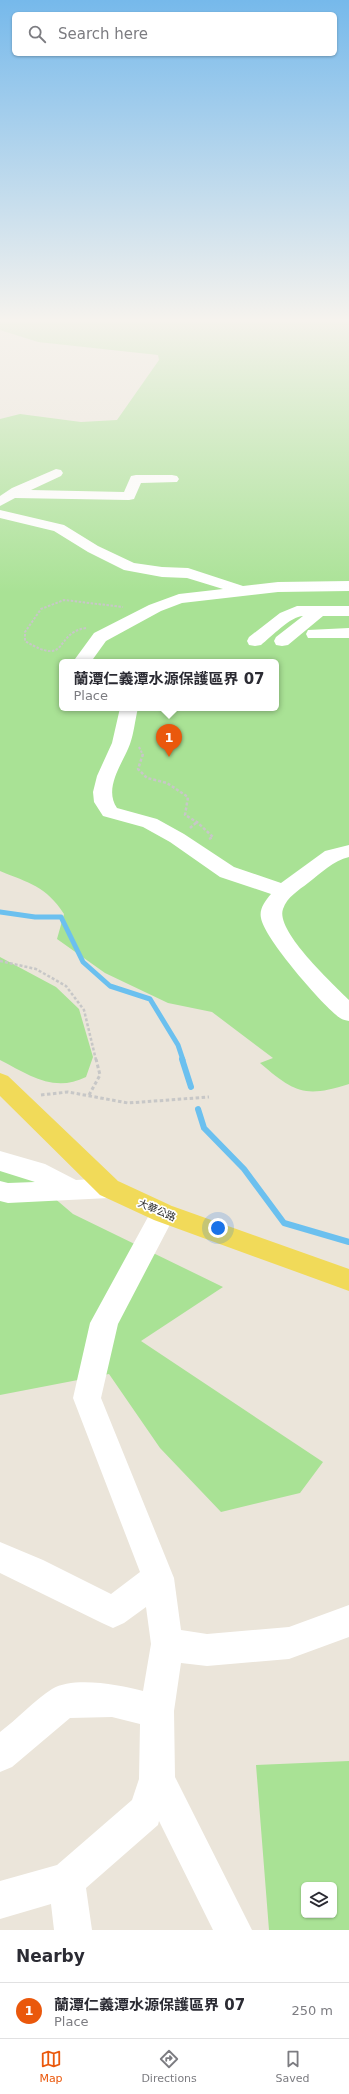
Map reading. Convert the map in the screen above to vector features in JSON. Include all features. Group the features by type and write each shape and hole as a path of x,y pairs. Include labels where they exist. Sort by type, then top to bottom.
{"main road":[{"name":"大華公路","path":"7,1090 109,1188 163,1213 349,1280"}],"street":[{"path":"0,502 12,494 56,473"},
{"path":"12,494 129,496 136,479 172,479"},
{"path":"0,514 59,528 93,549 130,567 162,572 188,573 245,590"},
{"path":"93,549 152,559"},
{"path":"84,659 100,637 155,608 179,598 278,587 349,586"},
{"path":"256,641 286,616 298,611 349,612"},
{"path":"282,641 318,612"},
{"path":"314,634 349,634"},
{"path":"128,711 124,721 123,735 114,762 105,778 103,802 110,812 150,823 227,872 284,891"},
{"path":"349,851 332,854 284,891 273,904 272,920 292,952 349,1013"},
{"path":"0,1161 36,1171 74,1190"},
{"path":"0,1191 8,1193 109,1188"},
{"path":"0,1900 67,1881 146,1812 157,1779 156,1710 167,1644 158,1578 87,1398 104,1323 163,1213"},
{"path":"0,1557 32,1571 113,1612 158,1578"},
{"path":"167,1644 207,1650 289,1643 349,1621"},
{"path":"0,1755 64,1701 112,1700 156,1710"},
{"path":"157,1779 233,1930"},
{"path":"67,1881 73,1930"}],"path":[{"path":"88,628 75,629 64,640 61,648 53,653 44,652 25,641 25,632 42,609 64,600 123,607"},
{"path":"123,735 142,740 138,748 143,754 138,769 146,778 171,786 177,792 188,797 185,815 197,822 213,837 193,849"},
{"path":"0,961 36,969 66,986 84,1010 100,1075 89,1095"},
{"path":"7,1090 68,1092 128,1103 209,1097"}],"green space":[{"path":"123,412 349,412 349,1084 321,1091 301,1090 292,1087 260,1063 273,1058 212,1012 168,1003 105,973 57,939 64,914 50,897 36,886 0,871 0,419 20,414 81,422 117,420"},
{"path":"0,957 56,987 79,1009 93,1057 86,1077 63,1083 52,1083 32,1076 0,1060"},
{"path":"12,1162 73,1214 223,1287 141,1341 323,1462 300,1493 221,1512 160,1448 109,1374 0,1395 0,1166"},
{"path":"349,1761 349,1930 269,1930 256,1765"}],"waterway":[{"path":"0,912 35,917 61,917 83,962 110,986 150,999 178,1045 183,1060"},
{"path":"182,1059 191,1087"},
{"path":"198,1109 204,1128 244,1169 284,1223 349,1242"}],"place":[{"name":"蘭潭仁義潭水源保護區界 07","path":"169,757"}]}
